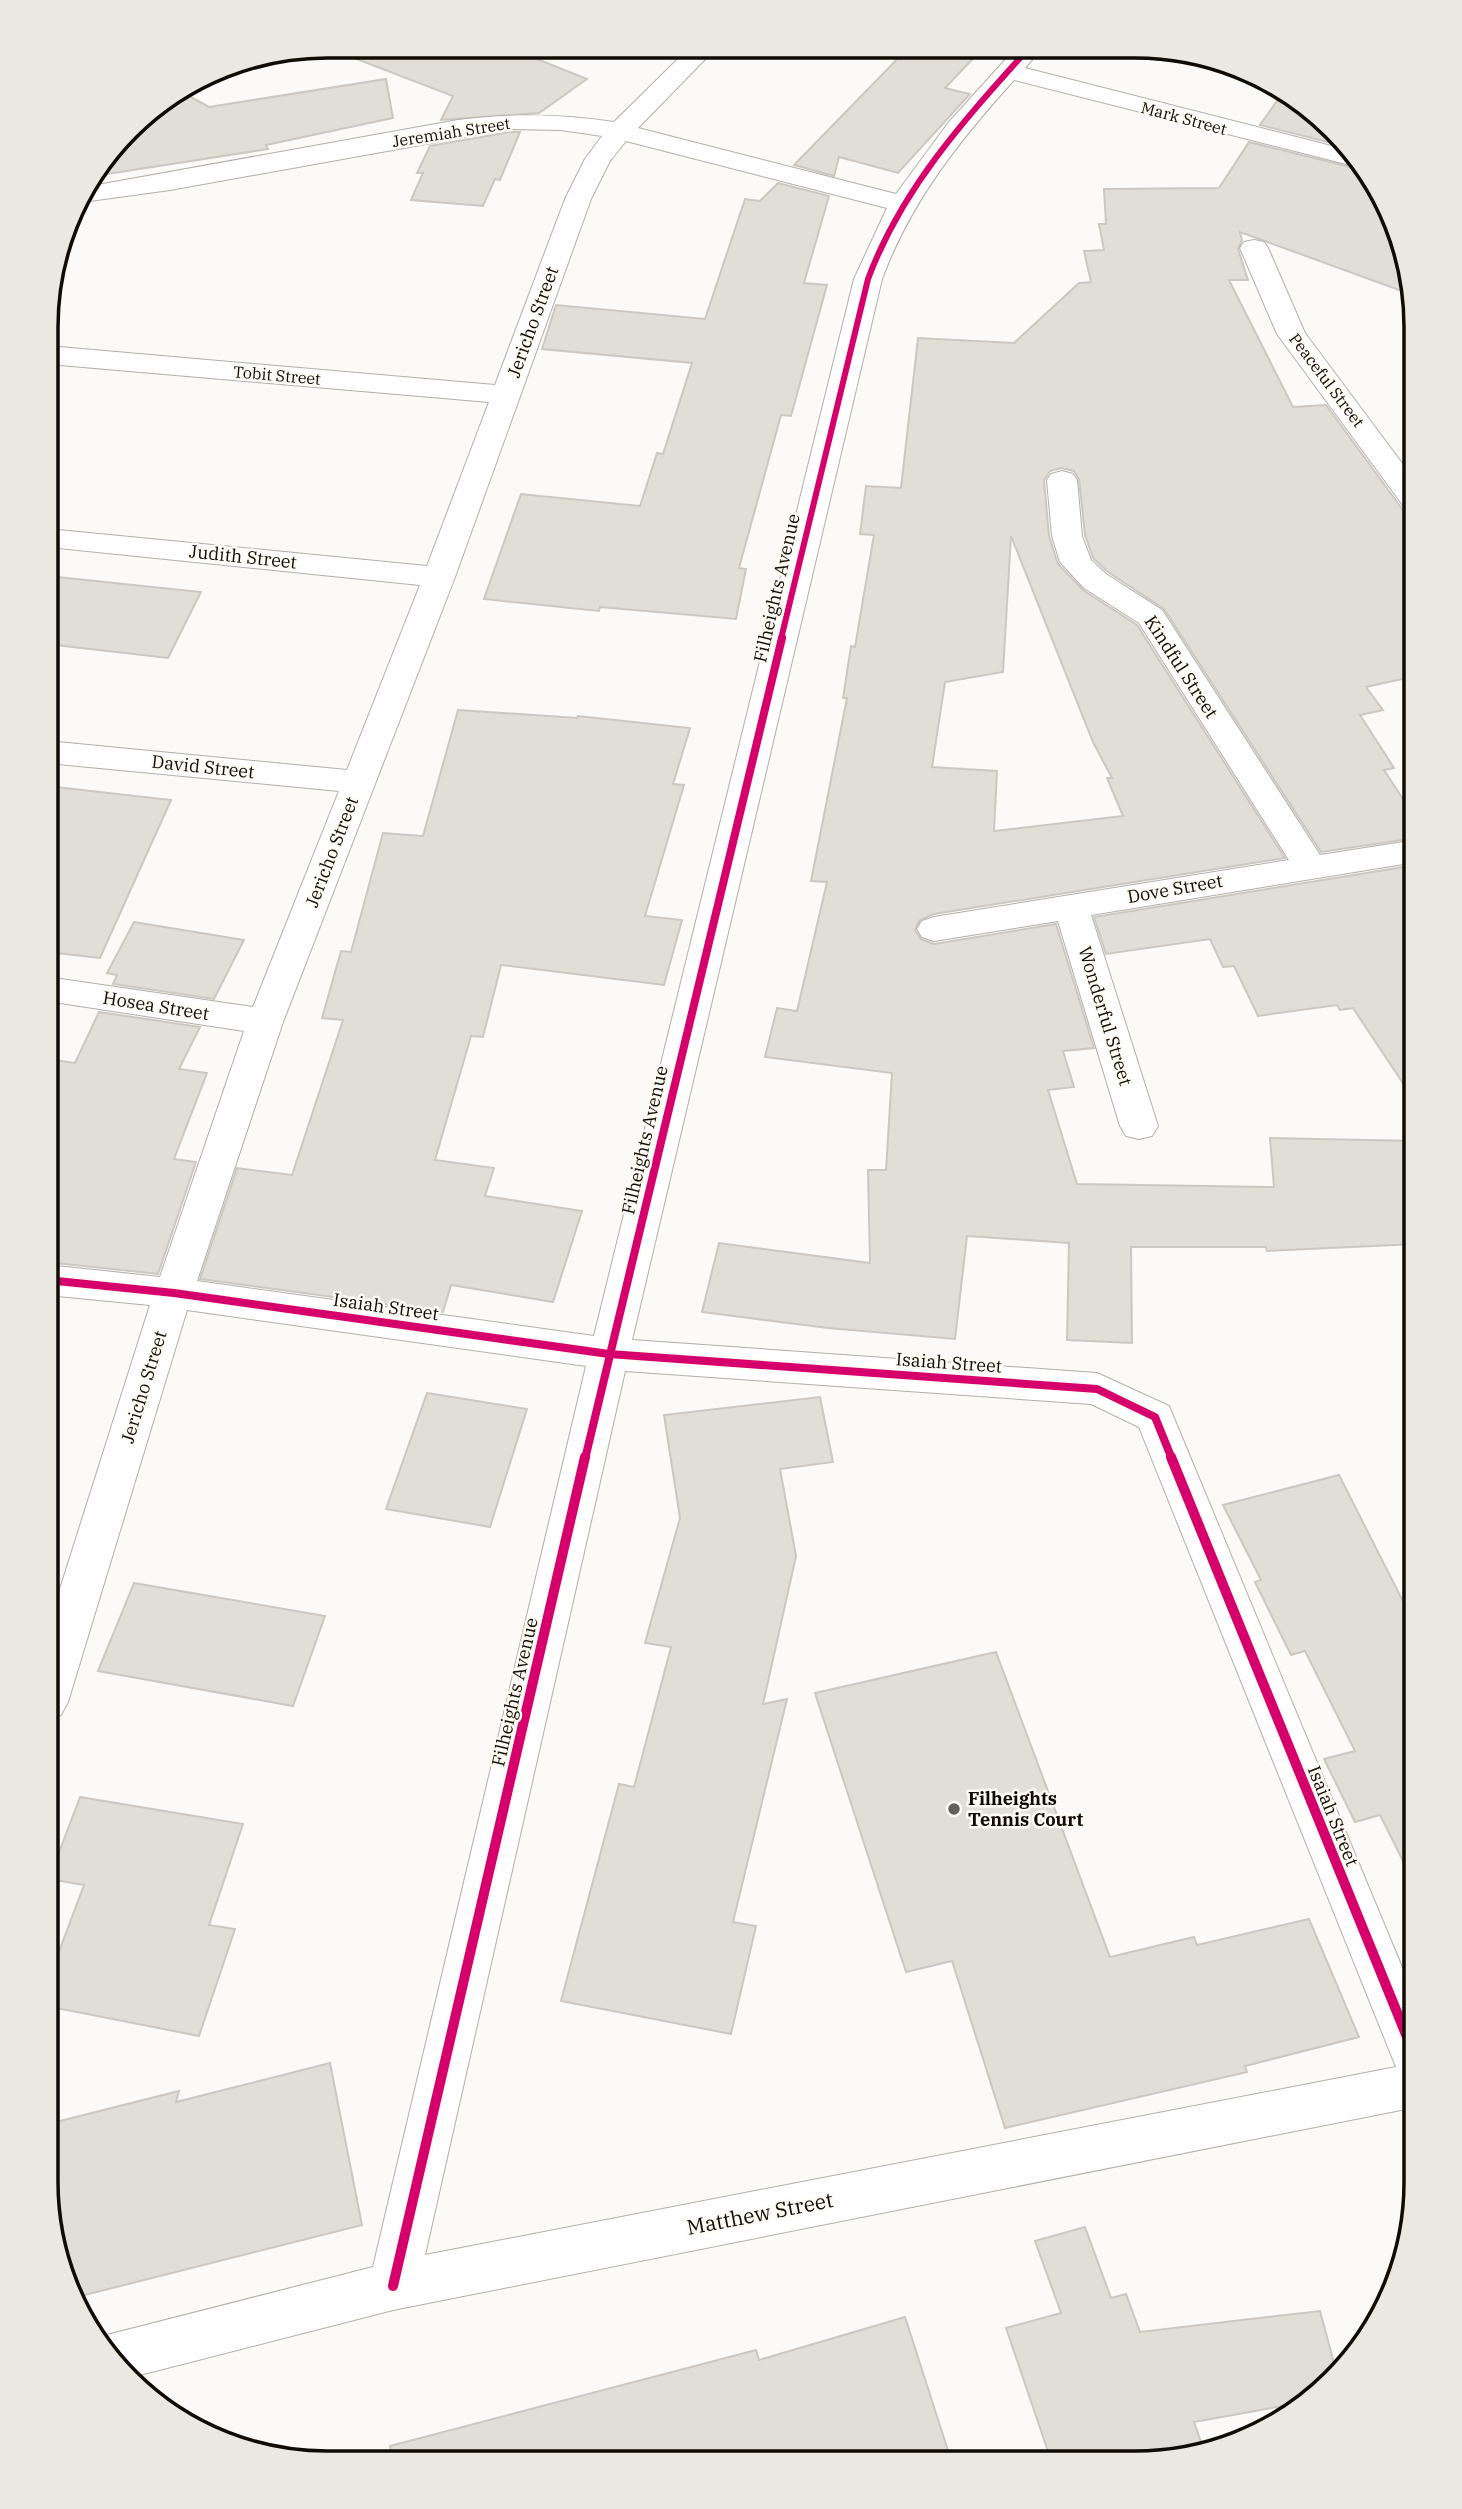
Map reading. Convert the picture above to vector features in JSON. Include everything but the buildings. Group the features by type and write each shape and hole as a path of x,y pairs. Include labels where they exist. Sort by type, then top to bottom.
{"street":[{"name":"Jericho Street","path":"58,1664 174,1293 265,1022 439,577 578,199 598,159 620,131 693,58"},
{"name":"Mark Street","path":"1019,59 1343,156"},
{"name":"Filheights Avenue","path":"393,2286 609,1354 868,279 879,242 901,203 1019,59"},
{"name":"Jeremiah Street","path":"93,194 509,121 561,122 620,131 901,203"},
{"name":"Peaceful Street","path":"1254,248 1292,334 1404,486"},
{"name":"Tobit Street","path":"58,356 507,395"},
{"name":"Kindful Street","path":"1062,480 1069,549 1077,565 1093,579 1136,603 1151,617 1310,866"},
{"name":"Judith Street","path":"58,539 439,577"},
{"name":"David Street","path":"58,753 359,782"},
{"name":"Dove Street","path":"934,929 1404,853"},
{"name":"Wonderful Street","path":"1071,907 1139,1126"},
{"name":"Hosea Street","path":"58,991 265,1022"},
{"name":"Isaiah Street","path":"58,1281 174,1293 609,1354 1097,1389 1155,1417 1404,2029"},
{"name":"Matthew Street","path":"121,2355 393,2286 1404,2087"}],"cycle path":[{"path":"393,2286 609,1354 868,279 880,246 915,185 958,128 1020,58"},
{"path":"58,1281 174,1293 609,1354 1097,1389 1155,1417 1404,2029"}],"place":[{"name":"Filheights Tennis Court","path":"954,1809"}]}
